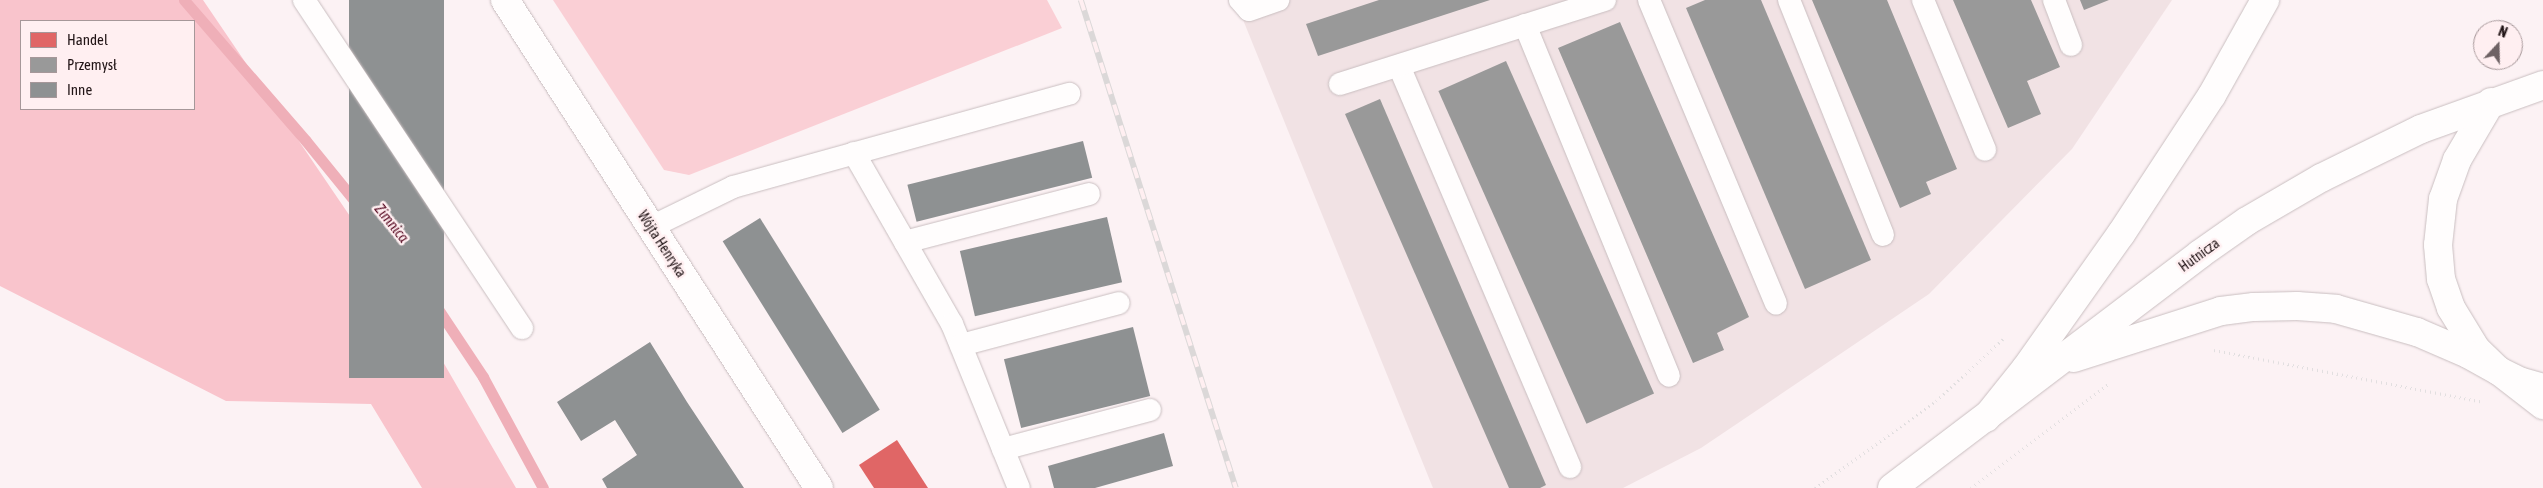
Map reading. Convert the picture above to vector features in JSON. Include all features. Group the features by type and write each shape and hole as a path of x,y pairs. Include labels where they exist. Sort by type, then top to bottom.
{"main road":[{"name":"Wójta Henryka","path":"505,0 819,488"},
{"path":"1986,418 2026,368 2121,234 2212,95 2264,0"},
{"name":"Hutnicza","path":"1892,488 2200,254 2260,213 2371,153 2421,129 2491,102 2543,85"},
{"path":"2491,102 2457,160 2443,199 2438,245 2441,279 2448,302 2476,349 2499,371 2543,405"},
{"path":"2056,364 2221,312 2254,307 2297,306 2336,309 2417,332 2468,354 2522,382 2543,388"}],"lane":[{"path":"304,0 522,328"},
{"path":"1240,0 1249,10 1278,0"},
{"path":"1340,84 1605,0"},
{"path":"1648,0 1776,303"},
{"path":"1788,0 1883,235"},
{"path":"1923,0 1985,150"},
{"path":"2054,0 2071,45"},
{"path":"1525,25 1668,376"},
{"path":"1399,66 1570,467"},
{"path":"651,227 732,187 1069,94"},
{"path":"854,153 952,324 1019,488"},
{"path":"905,242 1089,194"},
{"path":"961,345 1119,302"},
{"path":"1003,449 1150,410"}],"path":[{"path":"1815,488 1936,401 2006,336"},
{"path":"2204,348 2487,402"},
{"path":"1971,488 2112,382"}],"shaded area":[{"path":"0,0 203,0 409,303 516,488 422,488 371,404 226,401 0,286"},
{"path":"553,0 1047,0 1062,28 689,175 664,170"},
{"path":"1235,0 2172,0 2072,149 1929,294 1701,448 1623,488 1433,488"}],"building: Handel":[{"path":"897,440 928,488 874,488 859,465"}],"building: Przemysł":[{"path":"1379,0 1490,0 1318,56 1306,24"},
{"path":"1705,0 1761,0 1871,260 1805,289 1686,8"},
{"path":"1812,0 1887,0 1957,169 1926,182 1931,194 1900,208"},
{"path":"1953,0 2031,0 2060,67 2027,81 2041,114 2008,128"},
{"path":"2080,0 2109,0 2084,10"},
{"path":"1620,22 1749,317 1717,333 1724,350 1693,363 1558,48"},
{"path":"1506,61 1654,394 1586,424 1438,91"},
{"path":"1380,99 1546,485 1540,488 1509,488 1345,114"}],"building: Inne":[{"path":"349,0 444,0 444,378 349,378"},
{"path":"1083,141 1092,178 917,222 907,185"},
{"path":"1107,217 1122,282 975,316 960,251"},
{"path":"760,218 880,410 842,433 723,241"},
{"path":"1133,327 1150,396 1021,428 1004,359"},
{"path":"650,342 744,488 607,488 602,479 637,455 615,420 581,441 557,402"},
{"path":"1164,433 1173,466 1095,488 1054,488 1048,466"}],"waterway":[{"name":"Zimnica","path":"184,0 306,141 418,279 483,377 543,488"}],"railway":[{"path":"1081,0 1236,488"}]}
